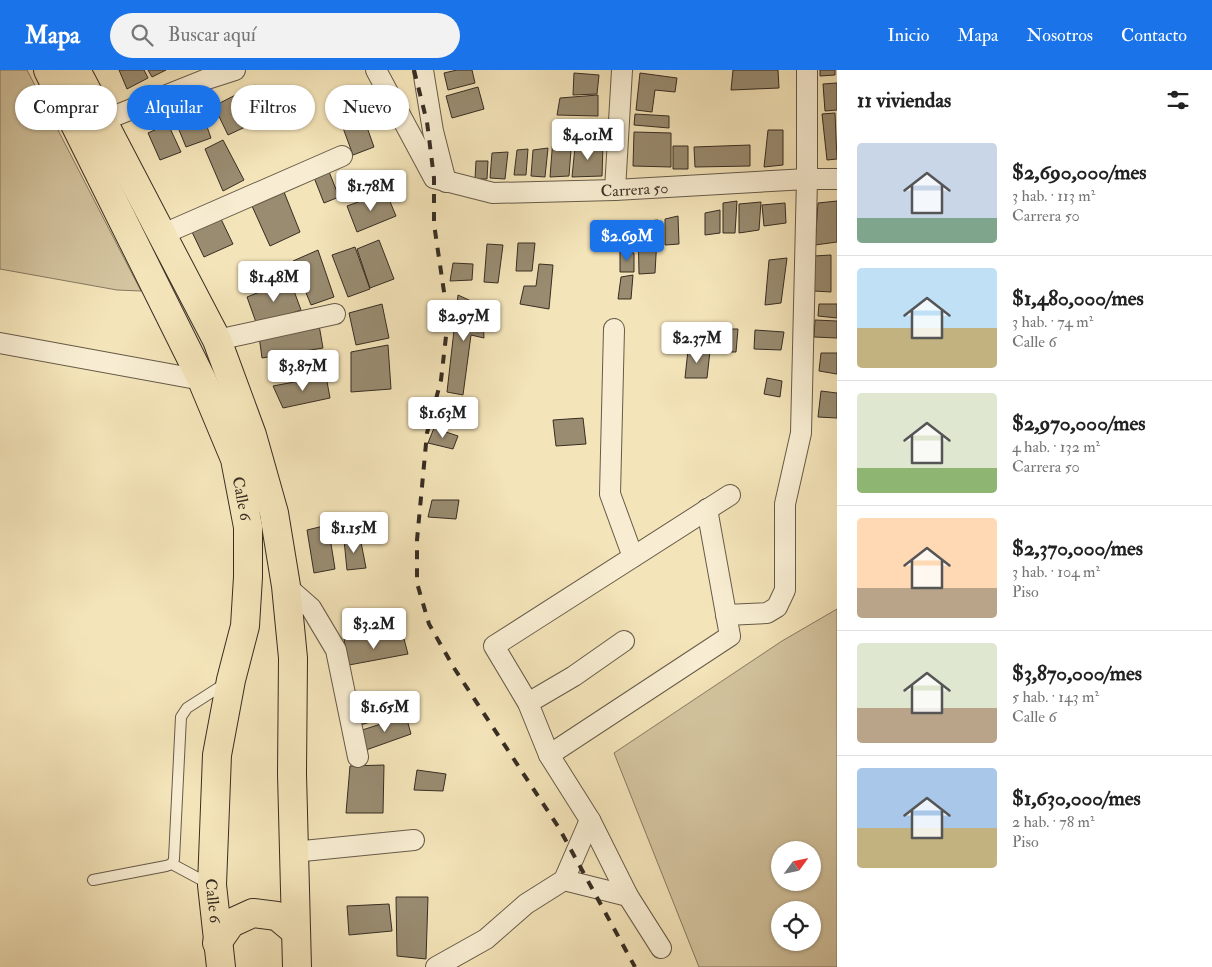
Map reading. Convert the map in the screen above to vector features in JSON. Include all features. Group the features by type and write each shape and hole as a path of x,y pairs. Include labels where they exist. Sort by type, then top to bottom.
{"highway":[{"name":"Calle 6","path":"48,70 202,380 235,459 248,527 248,577 245,626 231,680 218,755 212,885 219,955"},
{"name":"Calle 6","path":"76,70 84,85"},
{"name":"Calle 6","path":"107,130 216,340 252,435 274,513 286,586 293,658 293,852 297,967"},
{"path":"219,955 231,923 253,913 276,916 295,931"}],"street":[{"path":"117,114 205,75 235,70"},
{"path":"376,70 440,180"},
{"path":"423,70 440,180"},
{"path":"615,190 622,70"},
{"path":"726,615 766,613 777,607 785,590 785,504 802,433 807,179 807,70"},
{"path":"161,235 342,156"},
{"name":"Carrera 50","path":"440,180 493,193 615,190 837,179"},
{"path":"216,340 335,314"},
{"path":"614,329 610,494 633,557"},
{"path":"0,343 202,380"},
{"path":"661,948 628,896 590,820 549,756 528,703 494,646 730,495"},
{"path":"549,756 730,636 707,509"},
{"path":"286,586 311,608 336,650 358,756"},
{"path":"528,703 574,676 624,641"},
{"path":"436,967 486,939 526,904 564,880 590,820"},
{"path":"293,852 414,840"},
{"path":"564,880 628,896"}],"lane":[{"path":"172,864 174,859 181,717 187,708 231,680"},
{"path":"93,880 172,864 212,885"}],"shaded area":[{"path":"0,70 27,70 35,85 15,85 15,130 58,130 141,291 117,290 0,269"},
{"path":"837,609 837,967 699,967 614,753 782,641"}],"building":[{"path":"119,70 144,70 148,78 135,85 127,85 127,89"},
{"path":"148,70 166,70 152,77"},
{"path":"457,70 472,70 475,83 448,90 444,73"},
{"path":"733,70 778,70 779,88 731,90"},
{"path":"820,70 835,70 835,75 820,76"},
{"path":"574,73 599,75 597,94 573,95"},
{"path":"640,73 677,78 675,92 655,90 652,112 636,110"},
{"path":"837,83 837,110 825,111 823,84"},
{"path":"478,87 484,109 452,118 446,96"},
{"path":"598,95 598,116 557,115 560,98"},
{"path":"231,97 231,130 239,130 228,135 221,120 221,102"},
{"path":"835,113 837,159 827,160 822,114"},
{"path":"635,114 669,116 669,128 634,125"},
{"path":"155,130 171,130 181,152 160,160 148,133"},
{"path":"179,130 208,130 211,138 186,147"},
{"path":"344,130 368,130 374,147 353,155"},
{"path":"768,130 783,130 783,165 764,167"},
{"path":"634,132 671,133 671,167 633,166"},
{"path":"572,137 569,176 550,177 553,138"},
{"path":"223,140 244,180 223,191 205,149"},
{"path":"603,145 602,176 572,177 575,147"},
{"path":"750,145 750,166 695,167 694,147"},
{"path":"673,146 688,146 688,169 673,169"},
{"path":"548,148 545,177 531,176 533,150"},
{"path":"528,149 526,175 514,175 517,150"},
{"path":"508,152 505,179 490,178 492,153"},
{"path":"476,161 488,161 487,179 475,179"},
{"path":"328,169 339,197 324,203 313,175"},
{"path":"284,192 300,232 270,246 252,206"},
{"path":"386,192 396,216 357,232 347,206"},
{"path":"737,201 735,233 723,233 723,203"},
{"path":"837,201 837,242 815,245 818,203"},
{"path":"761,202 759,230 739,233 739,204"},
{"path":"785,203 786,223 764,226 762,205"},
{"path":"720,210 720,233 705,235 705,213"},
{"path":"678,216 679,244 665,245 665,219"},
{"path":"221,219 233,244 204,257 192,232"},
{"path":"658,220 655,273 639,274 638,222"},
{"path":"379,240 394,279 370,288 357,249"},
{"path":"518,243 535,243 532,271 516,271"},
{"path":"487,244 503,245 498,283 484,282"},
{"path":"355,247 370,289 348,297 332,255"},
{"path":"318,250 334,297 311,305 293,261"},
{"path":"620,252 634,253 634,272 620,272"},
{"path":"831,255 831,292 814,291 814,256"},
{"path":"787,258 781,303 765,305 769,260"},
{"path":"453,263 473,264 472,280 450,281"},
{"path":"539,264 553,265 549,309 520,304 524,286 536,286"},
{"path":"633,275 631,299 618,299 621,277"},
{"path":"290,280 301,310 257,325 247,297"},
{"path":"458,295 482,306 484,338 471,335 463,395 447,392"},
{"path":"382,304 389,338 356,345 349,313"},
{"path":"819,304 837,304 837,318 818,316"},
{"path":"815,320 837,321 837,338 814,337"},
{"path":"319,325 323,348 262,358 259,336"},
{"path":"716,329 738,329 736,352 715,352"},
{"path":"755,330 784,332 781,350 754,349"},
{"path":"714,332 711,346 688,347 690,333"},
{"path":"388,345 391,389 351,392 351,352"},
{"path":"688,350 710,351 707,378 685,378"},
{"path":"821,353 837,353 837,374 819,371"},
{"path":"326,376 330,398 283,408 273,386"},
{"path":"767,378 782,381 780,397 764,394"},
{"path":"821,391 837,393 837,418 818,417"},
{"path":"445,399 462,406 455,426 438,421"},
{"path":"583,418 586,444 556,446 553,420"},
{"path":"434,428 458,436 453,449 428,443"},
{"path":"432,500 459,500 456,519 428,517"},
{"path":"328,525 335,569 314,573 307,530"},
{"path":"360,537 366,568 347,570 344,540"},
{"path":"344,639 404,639 408,654 349,665"},
{"path":"402,693 407,711 357,726 354,705"},
{"path":"406,716 411,734 366,750 359,731"},
{"path":"384,765 383,813 346,813 350,766"},
{"path":"417,770 446,774 443,791 414,790"},
{"path":"396,897 428,897 426,959 397,956"},
{"path":"389,904 392,931 349,935 347,906"}],"railway":[{"path":"414,70 427,122 434,178 434,224 448,319 441,380 427,433 417,540 417,583 429,624 454,668 559,828 635,967"}]}
